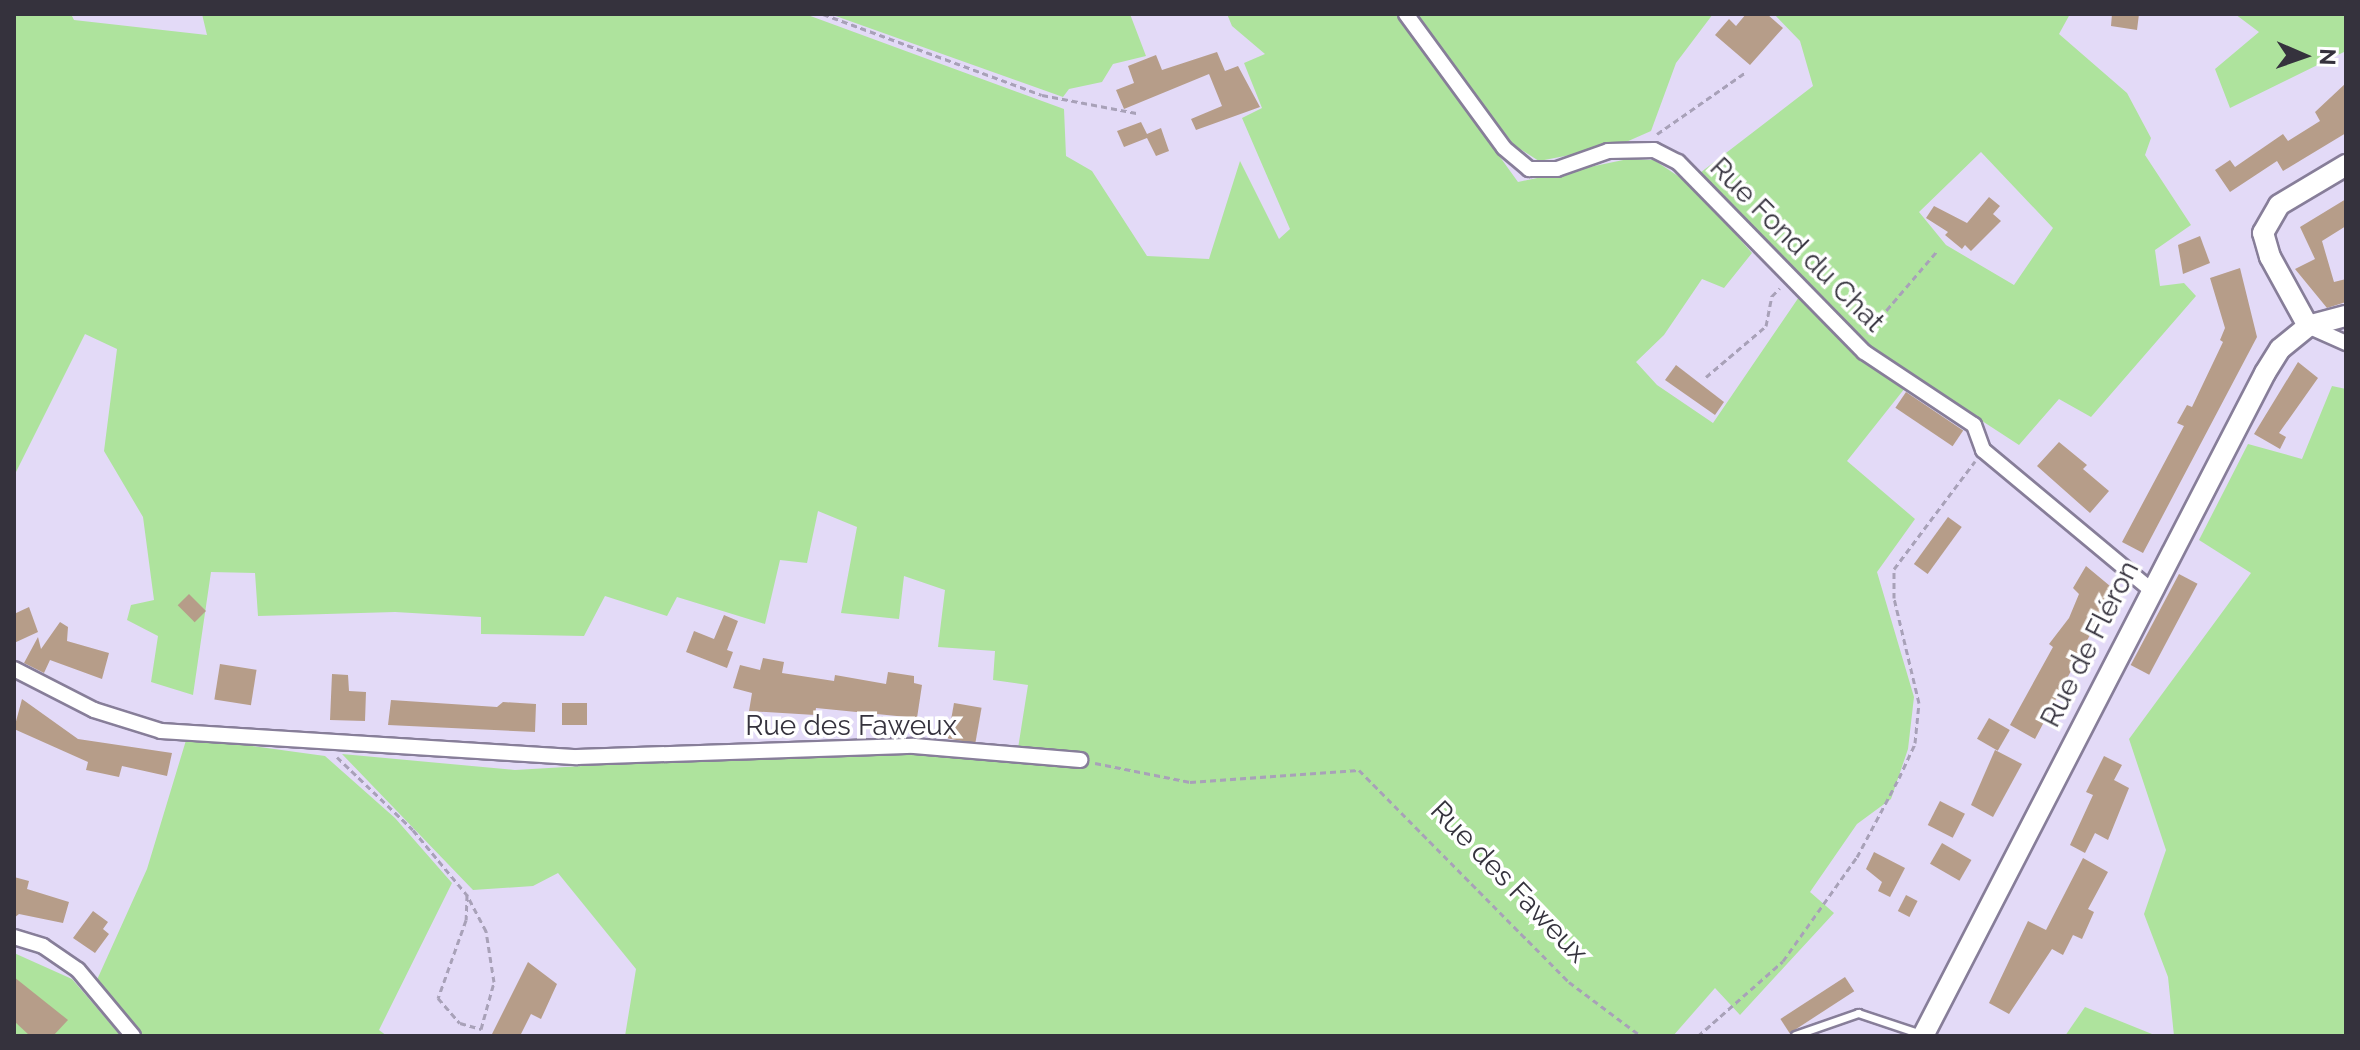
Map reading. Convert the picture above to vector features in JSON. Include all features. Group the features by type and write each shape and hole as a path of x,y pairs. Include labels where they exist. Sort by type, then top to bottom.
{"street":[{"name":"Rue Fond du Chat","path":"1406,14 1504,148 1529,169 1557,169 1608,151 1654,150 1678,162 1857,345 1974,425 1983,450 2150,589"},
{"path":"2346,165 2279,205 2263,233 2270,257 2308,326 2346,343"},
{"name":"Rue de Fléron","path":"1923,1035 2150,589 2265,373 2280,349 2308,326 2346,316"},
{"name":"Rue des Faweux","path":"14,669 94,710 161,731 577,757 914,746 1080,760"},
{"path":"14,937 43,946 78,970 133,1036"}],"lane":[{"path":"1795,1035 1858,1013 1923,1035"}],"path":[{"path":"823,14 1042,95 1136,113"},
{"path":"1633,150 1746,72"},
{"path":"1857,345 1937,251"},
{"path":"1706,377 1766,326 1772,296 1791,277"},
{"path":"1698,1036 1783,961 1857,857 1899,778 1915,743 1919,703 1894,598 1894,569 1983,450"},
{"path":"319,741 413,830 467,895 486,931 494,982 481,1029 460,1023 438,998 466,920 467,895"},
{"name":"Rue des Faweux","path":"1080,760 1190,782 1359,770 1569,982 1641,1036"}],"green space":[{"path":"14,14 71,14 74,20 207,35 202,14 805,14 1064,109 1066,156 1092,171 1147,256 1209,259 1240,161 1279,239 1290,229 1242,118 1262,108 1244,63 1265,54 1232,26 1227,14 1397,14 1518,182 1628,159 1654,160 1693,186 1752,253 1724,288 1702,279 1664,335 1636,362 1657,385 1713,423 1801,294 1862,358 1905,388 1847,461 1915,519 1877,572 1914,697 1908,749 1891,799 1857,824 1810,892 1834,913 1740,1015 1715,988 1673,1036 625,1036 636,969 558,873 533,886 473,890 342,754 515,770 854,750 1016,761 1028,685 993,680 995,651 938,647 945,590 904,576 899,619 841,613 857,527 818,511 807,563 780,560 765,624 677,597 667,616 605,596 584,636 481,634 481,617 395,612 258,616 255,573 211,572 193,695 151,682 158,636 127,620 131,605 154,600 143,517 104,451 117,349 85,334 14,476"},
{"path":"830,14 1130,14 1146,56 1113,64 1102,82 1069,89 1063,97"},
{"path":"1413,14 1713,14 1676,63 1651,131 1617,146 1539,161 1514,145"},
{"path":"1774,14 2070,14 2059,34 2127,93 2151,138 2145,155 2191,225 2155,250 2160,286 2184,283 2196,296 2091,417 2059,399 2019,445 1870,348 1696,176 1813,86 1800,41","holes":["1981,152 2053,228 2014,285 1946,245 1919,212"]},
{"path":"2235,14 2346,14 2346,51 2230,108 2215,69 2259,32"},
{"path":"2332,386 2346,389 2346,1036 2174,1036 2168,977 2144,914 2166,850 2129,739 2251,573 2199,540 2248,444 2302,459"},
{"path":"187,737 325,756 395,818 452,883 379,1030 387,1036 144,1036 96,982 147,869"},
{"path":"14,953 72,979 121,1036 14,1036"},
{"path":"2085,1007 2157,1036 2065,1036"}],"building":[{"path":"1746,14 1767,14 1783,28 1750,65 1715,35 1729,19 1736,26"},
{"path":"2112,14 2139,14 2137,30 2111,26"},
{"path":"1217,52 1225,71 1238,66 1260,107 1196,130 1191,119 1222,106 1209,74 1124,109 1116,90 1134,83 1128,66 1156,55 1162,70"},
{"path":"2346,83 2346,133 2283,171 2277,161 2230,192 2215,170 2230,160 2235,167 2283,134 2288,141 2320,121 2315,112"},
{"path":"1141,122 1147,134 1161,128 1169,151 1156,156 1147,138 1124,147 1117,131"},
{"path":"1989,197 2000,206 1993,214 2001,221 1971,251 1965,245 1962,249 1945,235 1948,232 1926,218 1934,206 1967,223"},
{"path":"2346,199 2346,226 2322,241 2334,282 2346,279 2346,302 2327,308 2295,269 2315,259 2300,227"},
{"path":"2200,236 2210,263 2183,274 2178,245"},
{"path":"2240,268 2257,337 2143,553 2122,542 2184,426 2177,423 2187,405 2192,407 2223,342 2220,340 2225,328 2210,278"},
{"path":"2298,362 2318,378 2279,433 2286,437 2280,449 2254,434"},
{"path":"1676,365 1724,402 1715,415 1665,380"},
{"path":"1906,392 1963,431 1953,446 1895,408"},
{"path":"2059,442 2087,465 2083,469 2109,491 2090,513 2037,466"},
{"path":"1948,517 1962,527 1928,574 1914,564"},
{"path":"2086,566 2110,586 2109,599 2035,739 2010,725 2053,647 2049,644 2069,618 2079,594 2073,588"},
{"path":"2179,574 2198,584 2149,675 2131,665"},
{"path":"189,594 206,611 195,622 178,605"},
{"path":"29,607 38,632 14,643 14,614"},
{"path":"724,615 738,621 727,650 733,652 727,668 686,652 694,631 714,639"},
{"path":"60,622 68,627 67,641 109,653 102,679 50,660 44,673 24,663 38,637 41,649"},
{"path":"763,658 784,662 782,673 834,681 835,675 886,684 888,672 914,676 914,683 922,685 917,718 816,708 815,715 749,711 752,693 733,688 740,665 760,670"},
{"path":"220,664 257,670 251,705 214,700"},
{"path":"332,674 348,675 349,691 366,692 365,721 330,720"},
{"path":"22,699 78,739 172,753 167,776 122,766 119,777 86,770 88,762 14,729"},
{"path":"391,700 497,707 503,702 536,704 535,732 388,725"},
{"path":"562,703 587,703 587,725 562,725"},
{"path":"954,703 982,708 975,743 948,738"},
{"path":"1989,718 2010,730 1998,751 1977,739"},
{"path":"1995,750 2022,764 1993,817 1971,805"},
{"path":"2104,756 2122,765 2114,780 2129,788 2108,840 2095,833 2085,853 2070,845 2093,795 2086,792"},
{"path":"1940,801 1965,814 1953,838 1928,825"},
{"path":"1942,843 1971,860 1959,881 1930,864"},
{"path":"1874,852 1905,868 1890,897 1878,891 1882,882 1866,869"},
{"path":"2083,858 2108,872 2088,909 2094,912 2082,939 2073,935 2063,955 2052,949 2009,1014 1989,1003 2028,921 2046,930"},
{"path":"14,877 29,881 27,889 69,902 63,923 19,914 14,918"},
{"path":"1906,895 1918,901 1909,917 1898,911"},
{"path":"93,911 108,922 103,929 109,934 95,953 73,938"},
{"path":"528,962 557,984 541,1019 531,1014 520,1036 491,1036"},
{"path":"14,977 68,1020 53,1036 30,1036 14,1021"},
{"path":"1845,977 1854,991 1790,1033 1780,1019"}]}
